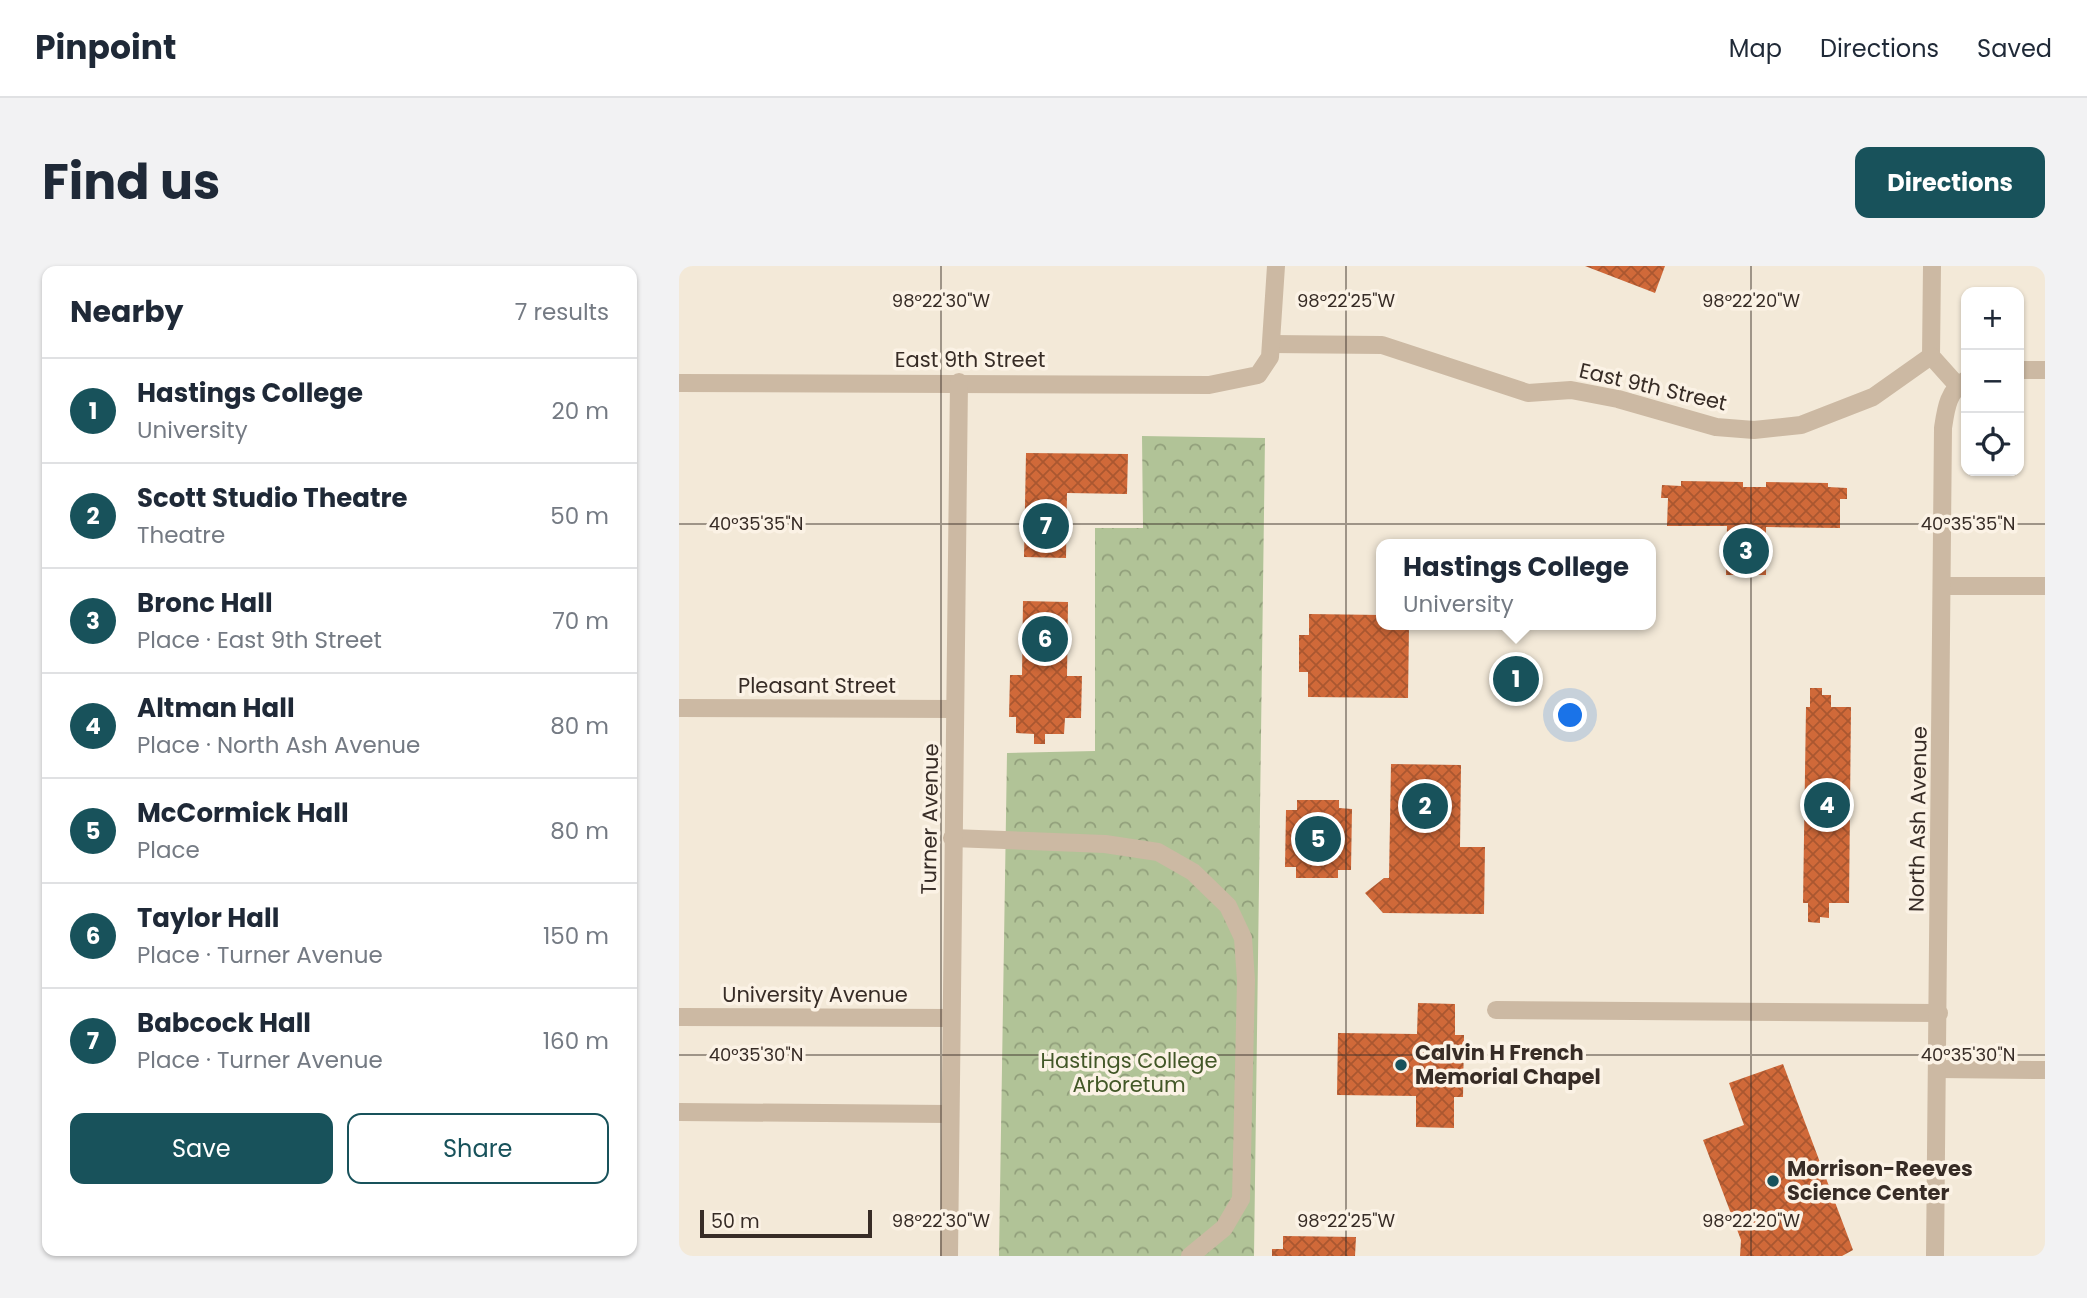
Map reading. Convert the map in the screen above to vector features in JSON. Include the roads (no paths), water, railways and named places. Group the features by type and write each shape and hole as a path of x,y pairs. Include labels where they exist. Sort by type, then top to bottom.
{"street":[{"path":"1271,344 1276,266"},
{"path":"1933,266 1931,356 1961,381"},
{"name":"East 9th Street","path":"679,383 1209,385 1258,374 1270,357 1271,344 1382,345 1528,393 1571,390 1618,399 1716,426 1754,430 1801,425 1873,397 1931,356"},
{"path":"2024,370 2045,370"},
{"name":"Turner Avenue","path":"949,1256 959,382"},
{"name":"North Ash Avenue","path":"1935,1256 1943,428 1947,403 1961,383"},
{"path":"1943,586 2045,586"},
{"name":"Pleasant Street","path":"679,708 954,709"},
{"path":"952,838 1105,844 1158,852 1193,872 1228,906 1243,938 1246,980 1241,1199 1224,1228 1190,1256"},
{"path":"1496,1010 1939,1013"},
{"name":"University Avenue","path":"679,1017 950,1018"},
{"path":"1938,1069 2045,1070"},
{"path":"679,1112 949,1114"}],"place":[{"name":"Babcock Hall","path":"1046,526"},
{"name":"Bronc Hall","path":"1746,551"},
{"name":"Taylor Hall","path":"1045,639"},
{"name":"Hastings College","path":"1516,679"},
{"name":"Altman Hall","path":"1827,805"},
{"name":"Scott Studio Theatre","path":"1425,806"},
{"name":"McCormick Hall","path":"1318,839"},
{"name":"Calvin H French Memorial Chapel","path":"1401,1065"},
{"name":"Morrison-Reeves Science Center","path":"1773,1181"}],"park label":[{"name":"Hastings College Arboretum","path":"1129,1073"}]}
